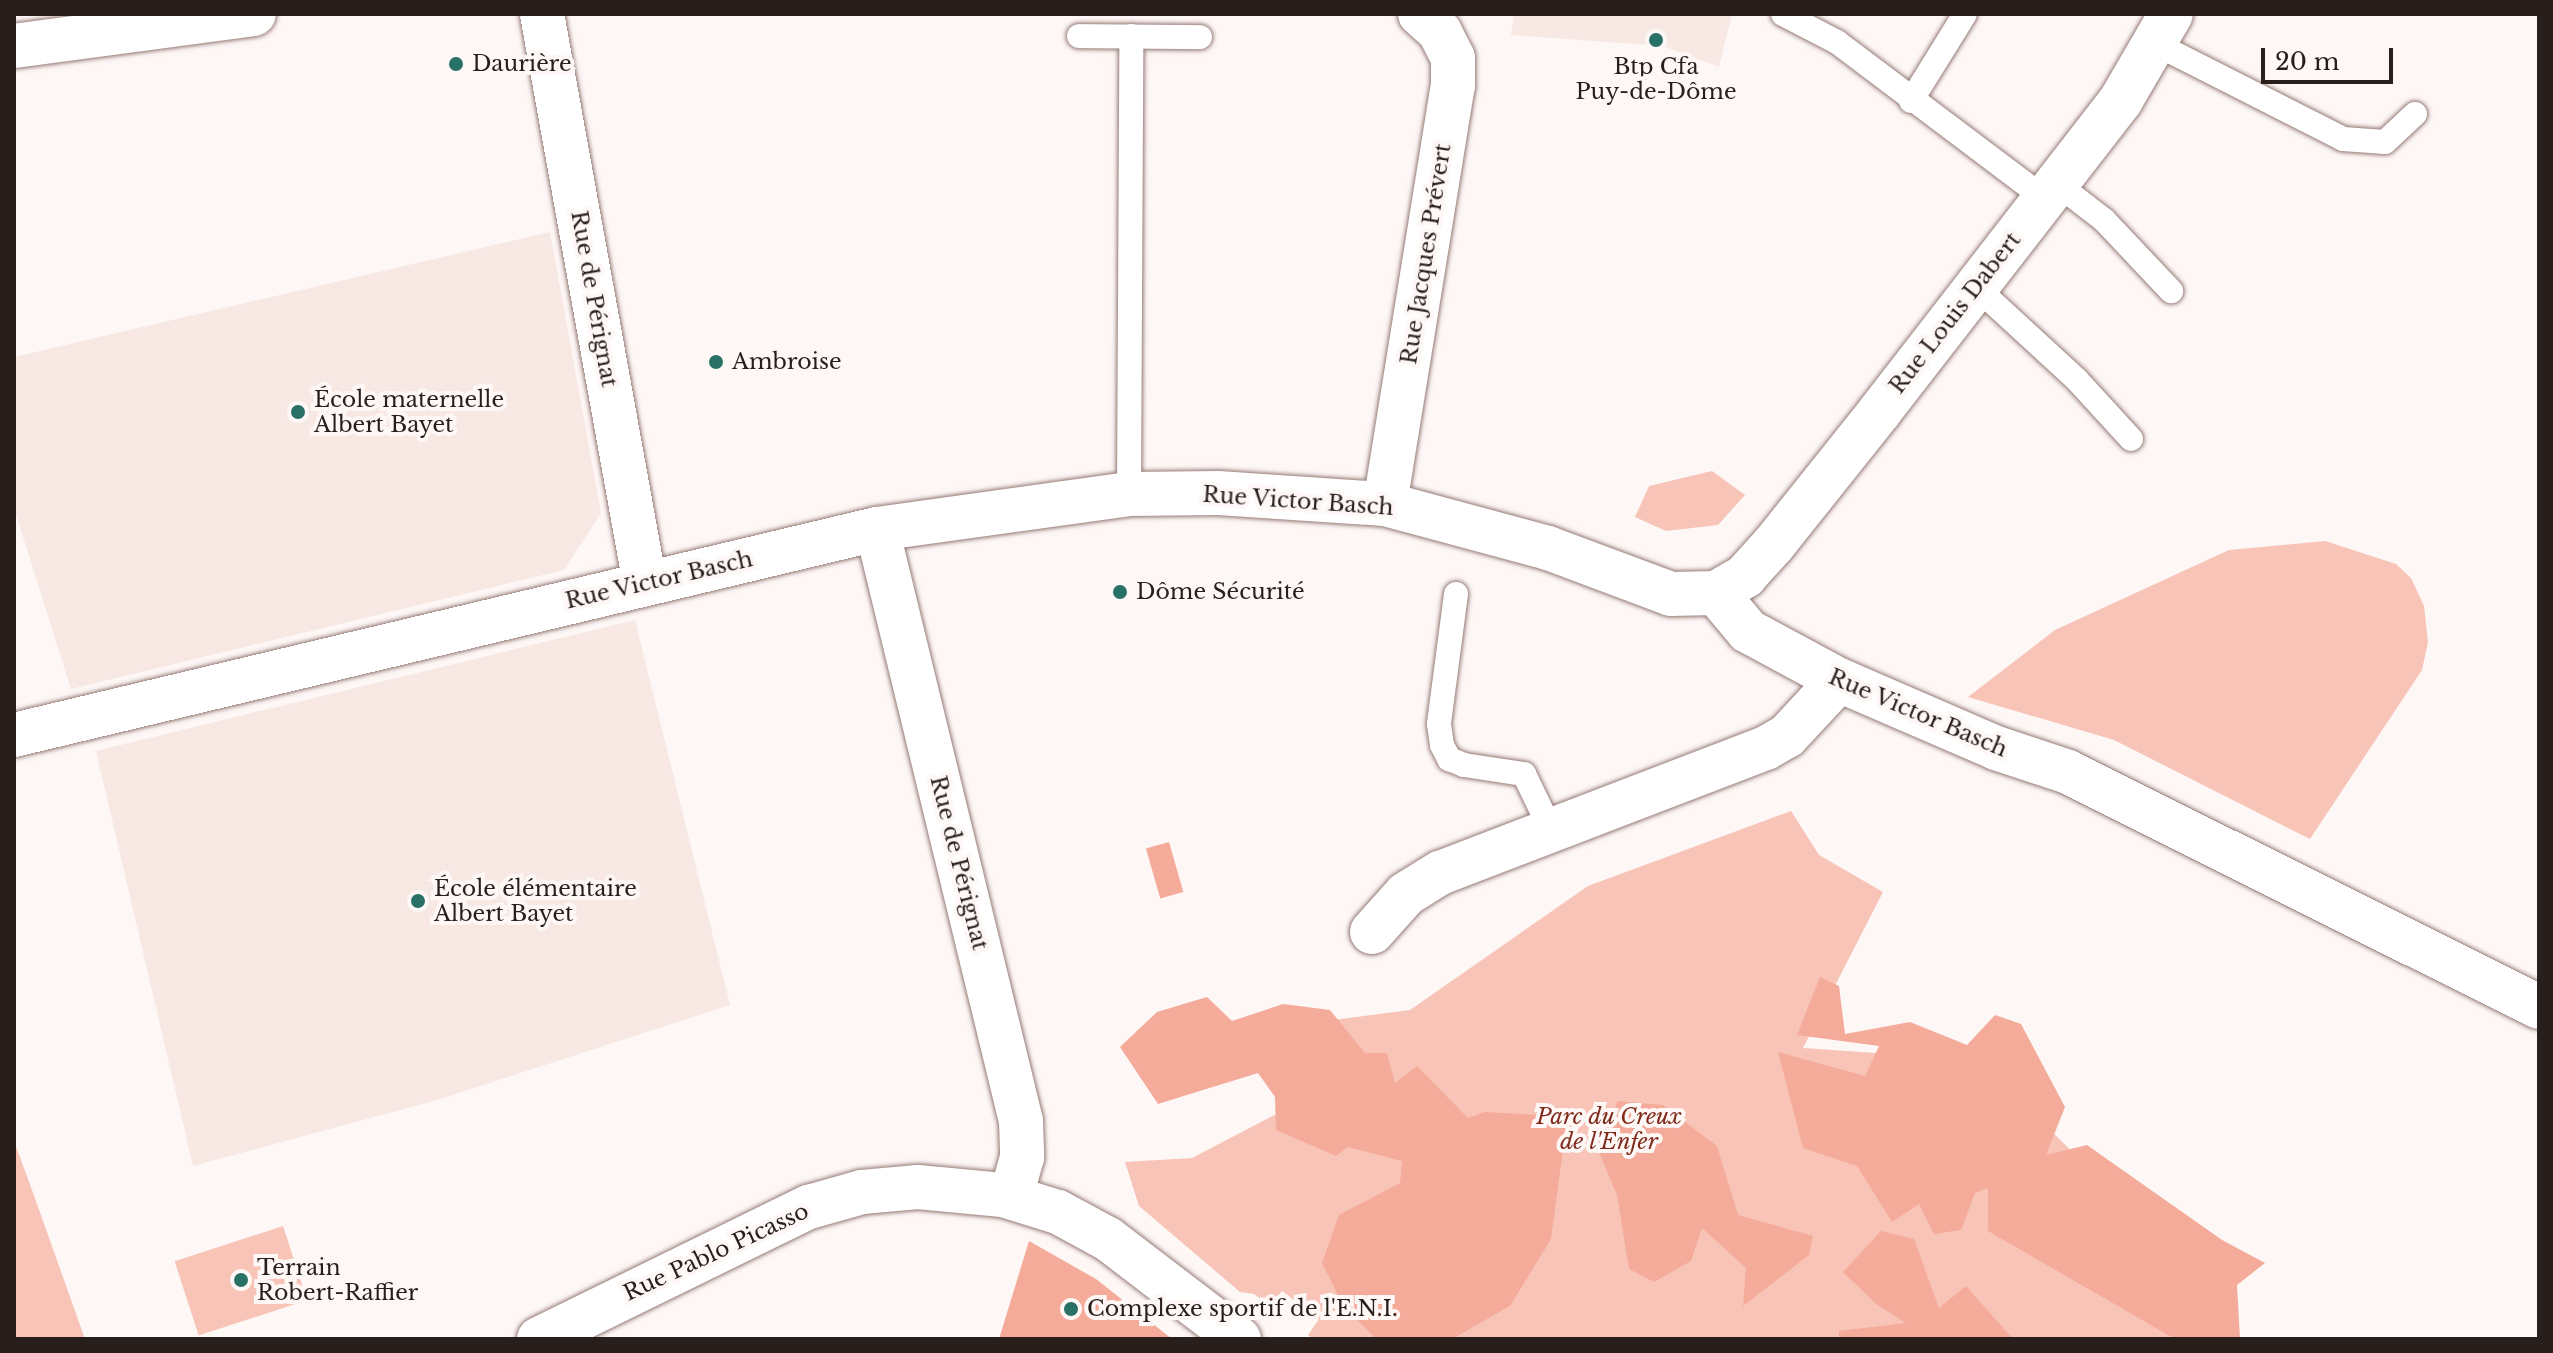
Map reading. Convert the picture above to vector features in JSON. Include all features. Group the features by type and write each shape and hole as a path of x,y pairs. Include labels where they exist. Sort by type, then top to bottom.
{"street":[{"path":"14,46 254,14"},
{"name":"Rue de Pérignat","path":"542,14 645,584"},
{"name":"Rue Jacques Prévert","path":"1385,504 1453,86 1453,58 1439,20"},
{"name":"Rue Louis Dabert","path":"1716,593 1745,576 1774,544 2050,190 2164,29"},
{"name":"Rue Victor Basch","path":"14,735 877,529 1129,494 1218,493 1385,504 1506,535 1671,594 1716,593 1748,631 1839,680 1983,743 2068,772 2539,1007"},
{"name":"Rue de Pérignat","path":"877,529 1021,1121 1022,1157 1011,1197"},
{"path":"1372,932 1406,894 1440,873 1766,748 1787,736 1839,680"},
{"name":"Rue Pablo Picasso","path":"539,1339 730,1242 834,1199 918,1187 1011,1197 1058,1212 1108,1239 1239,1339"}],"lane":[{"path":"1783,14 1837,42 1911,101 2050,190 2104,220 2171,291"},
{"path":"1911,101 1965,14"},
{"path":"2164,29 2343,139 2385,142 2415,114"},
{"path":"1079,36 1200,37"},
{"path":"1129,494 1131,36"},
{"path":"1976,287 2077,380 2131,439"},
{"path":"1456,594 1439,724 1442,745 1449,759 1464,765 1524,774 1551,830"}],"shaded area":[{"name":"Btp Cfa Puy-de-Dôme","path":"1514,14 1732,14 1719,67 1663,46 1511,35"},
{"name":"École maternelle Albert Bayet","path":"550,232 601,513 564,570 71,689 14,508 14,357"},
{"name":"École élémentaire Albert Bayet","path":"635,620 730,1005 437,1100 193,1166 96,751"},
{"path":"1169,842 1183,892 1160,899 1146,849"},
{"path":"1820,977 1839,986 1845,1034 1910,1022 1967,1045 1995,1015 2021,1024 2065,1107 2046,1155 2087,1145 2222,1240 2265,1263 2237,1285 2240,1339 2175,1339 1988,1231 1988,1188 1975,1193 1961,1230 1934,1234 1919,1204 1892,1222 1857,1166 1803,1148 1778,1052 1865,1076 1879,1046 1797,1035"},
{"path":"1207,997 1232,1021 1283,1004 1330,1010 1365,1053 1387,1053 1395,1083 1417,1066 1468,1118 1485,1112 1540,1115 1566,1128 1551,1239 1510,1306 1452,1339 1376,1339 1343,1305 1322,1263 1339,1215 1400,1183 1402,1161 1348,1147 1336,1156 1276,1130 1275,1097 1258,1073 1158,1104 1120,1047 1157,1012"},
{"path":"1618,1101 1663,1105 1717,1146 1738,1215 1813,1236 1809,1255 1743,1306 1746,1268 1702,1228 1691,1261 1654,1282 1629,1269 1617,1195 1597,1148"},
{"path":"1881,1231 1914,1239 1939,1308 1966,1286 2013,1339 1839,1339 1839,1331 1906,1323 1876,1304 1843,1272"},
{"name":"Complexe sportif de l'E.N.I.","path":"1029,1241 1096,1279 1172,1339 999,1339"}],"green space":[{"path":"1712,471 1745,495 1718,525 1666,531 1635,517 1649,486"},
{"path":"2325,541 2396,564 2411,578 2424,606 2428,642 2422,670 2310,839 2114,740 1968,697 2055,630 2229,550"},
{"name":"Parc du Creux de l'Enfer","path":"1791,811 1819,855 1883,892 1803,1048 1963,1059 2047,1127 2171,1248 2238,1339 1313,1339 1308,1335 1319,1319 1282,1291 1270,1306 1254,1294 1240,1292 1139,1206 1125,1162 1192,1158 1280,1112 1310,1023 1410,1010 1588,886"},
{"path":"14,1141 32,1190 85,1339 14,1339"},
{"name":"Terrain Robert-Raffier","path":"283,1226 307,1300 199,1335 175,1261"}],"place":[{"name":"Btp Cfa Puy-de-Dôme","path":"1656,40"},
{"name":"Daurière","path":"456,64"},
{"name":"Ambroise","path":"716,362"},
{"name":"École maternelle Albert Bayet","path":"298,412"},
{"name":"Dôme Sécurité","path":"1120,592"},
{"name":"École élémentaire Albert Bayet","path":"418,901"},
{"name":"Terrain Robert-Raffier","path":"241,1280"},
{"name":"Complexe sportif de l'E.N.I.","path":"1071,1309"}]}
